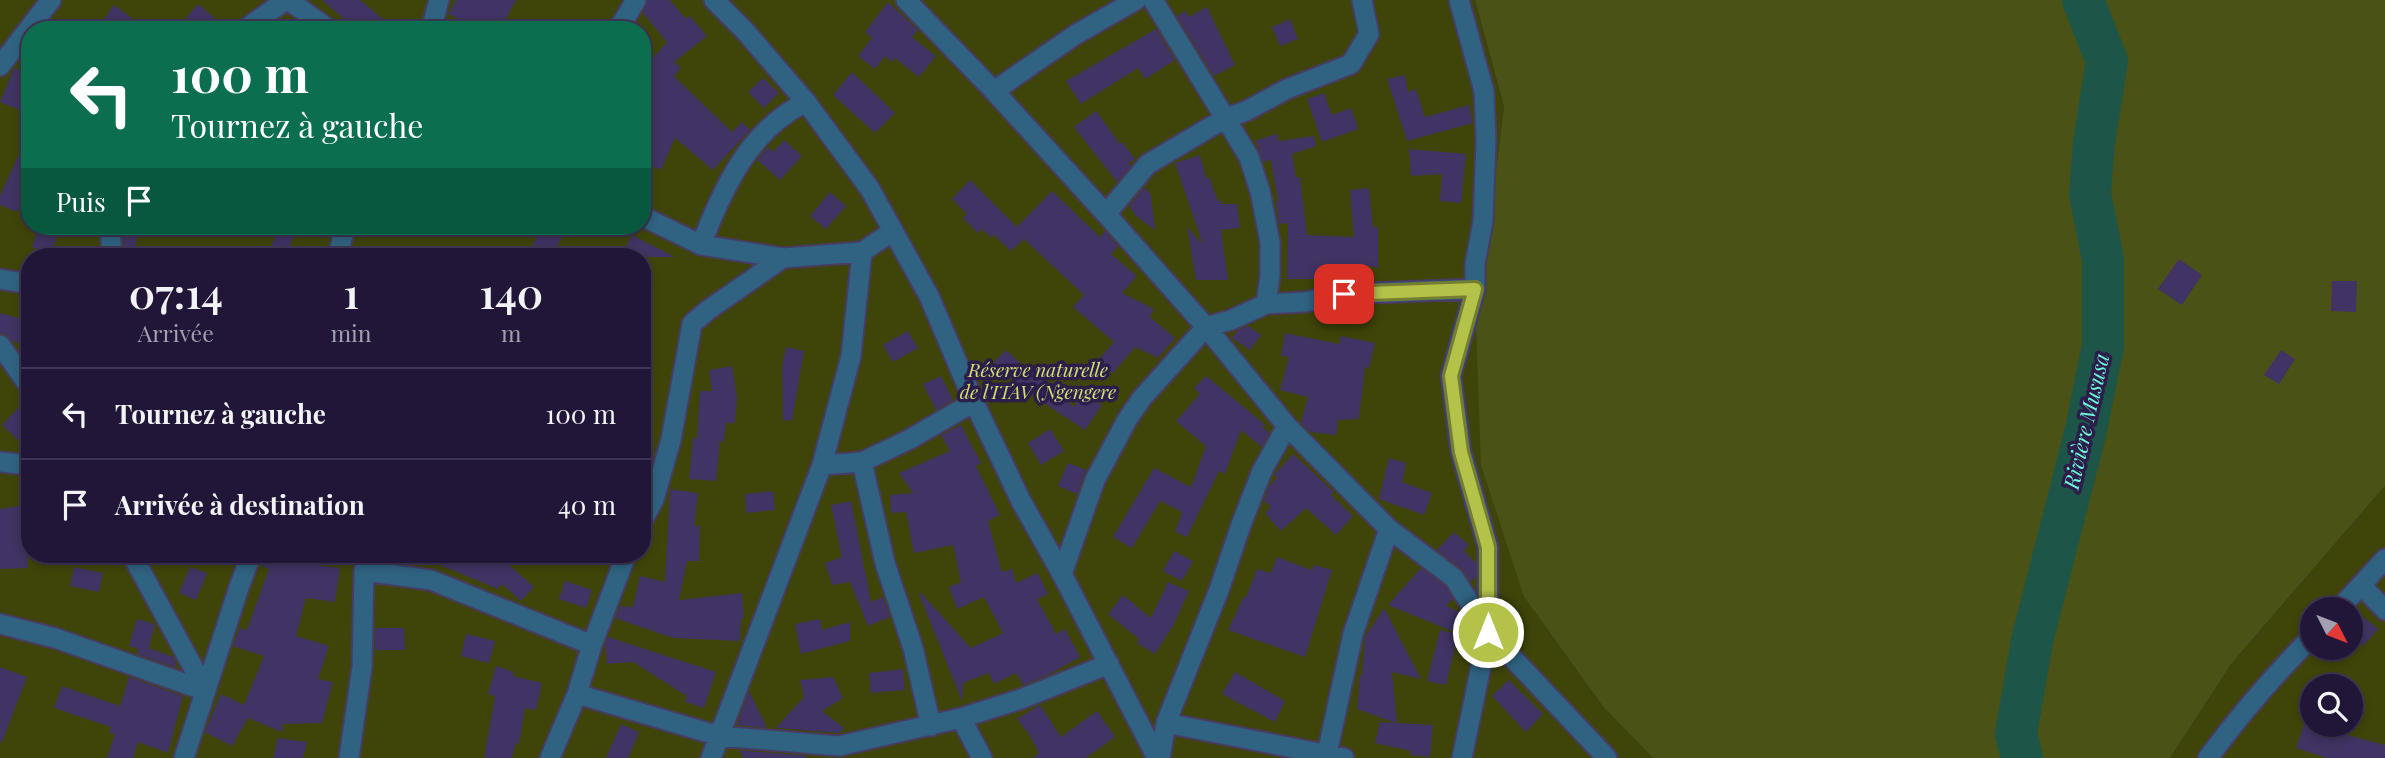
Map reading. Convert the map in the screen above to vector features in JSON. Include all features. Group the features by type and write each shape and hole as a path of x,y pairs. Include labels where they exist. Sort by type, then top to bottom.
{"street":[{"path":"35,21 51,0"},
{"path":"257,21 287,0 317,21"},
{"path":"433,21 439,0"},
{"path":"623,21 636,0"},
{"path":"714,0 745,31 806,102 870,189 929,296 974,402 1021,501 1158,758"},
{"path":"906,0 994,91 1105,214 1206,327 1287,426 1389,529 1454,578 1488,632 1607,758"},
{"path":"994,91 1074,35 1136,0"},
{"path":"1153,0 1249,156 1260,191 1270,242 1270,276 1266,304"},
{"path":"1105,214 1148,164 1224,119 1287,89 1350,64 1369,34 1363,0"},
{"path":"1459,0 1485,91 1486,141 1483,221 1475,264 1475,289 1451,376 1461,452 1488,547 1488,632 1462,758"},
{"path":"0,65 21,38"},
{"path":"701,245 720,195 752,145 787,111 806,102"},
{"path":"651,220 701,245 783,258 862,252 893,231"},
{"path":"711,758 822,465 851,356 862,252"},
{"path":"651,490 671,440 692,324 783,258"},
{"path":"0,279 21,282"},
{"path":"1062,574 1095,480 1127,420 1142,398 1206,327 1231,320 1266,304 1305,302 1344,294 1475,289"},
{"path":"0,345 21,374"},
{"path":"822,465 862,462 910,439 974,402"},
{"path":"1158,758 1166,723 1219,590 1262,471 1287,426"},
{"path":"0,462 21,464"},
{"path":"862,462 885,563 914,648 931,726"},
{"path":"1166,723 1332,756 1353,634 1389,529"},
{"path":"2351,597 2385,559"},
{"path":"136,563 206,691"},
{"path":"184,758 248,563"},
{"path":"349,758 362,667 367,563 431,580 592,645"},
{"path":"550,758 577,694 623,563"},
{"path":"2362,586 2385,610"},
{"path":"0,624 55,638 206,691"},
{"path":"2208,758 2277,672 2300,649"},
{"path":"577,694 719,736 839,746 961,718 1021,699 1109,664"},
{"path":"961,718 982,758"}],"green space":[{"name":"Réserve naturelle de l'ITAV (Ngengere","path":"0,0 1475,0 1504,107 1476,323 1524,597 1604,708 1653,758 0,758"},
{"path":"1475,0 2385,0 2385,486 2232,663 2170,758 1653,758 1604,708 1524,597 1481,465 1476,323 1504,107"},
{"path":"2385,486 2385,758 2170,758 2232,663"}],"building":[{"path":"322,0 360,0 383,19 381,21 346,21"},
{"path":"456,0 516,0 505,21 462,21 448,14"},
{"path":"648,0 670,0 686,19 690,16 707,36 674,62 681,68 674,76 732,132 742,122 750,130 713,170 675,138 661,170 651,166 651,61 667,42 643,13"},
{"path":"888,2 918,30 912,37 936,56 919,77 895,58 892,62 885,56 875,69 858,56 872,38 865,32"},
{"path":"198,4 218,21 184,21"},
{"path":"114,5 133,19 132,21 102,21"},
{"path":"1207,7 1235,65 1214,76 1177,16 1185,11 1189,17"},
{"path":"1290,19 1298,39 1280,46 1272,27"},
{"path":"1156,29 1175,60 1145,79 1138,68 1081,104 1066,81"},
{"path":"14,68 21,71 20,110 0,102"},
{"path":"852,72 895,113 875,133 833,95"},
{"path":"1405,75 1408,92 1416,89 1425,117 1469,105 1473,123 1407,141 1387,79"},
{"path":"763,78 779,93 764,108 748,92"},
{"path":"1324,93 1332,115 1351,108 1358,129 1322,142 1307,99"},
{"path":"1096,111 1120,144 1122,142 1135,159 1129,163 1131,166 1117,182 1074,127"},
{"path":"1277,134 1279,141 1314,136 1316,146 1292,154 1296,177 1300,177 1307,235 1354,237 1350,190 1369,188 1373,227 1378,227 1378,268 1358,264 1331,264 1330,279 1287,279 1288,223 1279,224 1271,160 1263,162 1256,140"},
{"path":"784,140 802,156 780,180 757,160 768,147 773,152"},
{"path":"1409,149 1466,154 1461,203 1440,201 1442,174 1411,176"},
{"path":"21,150 21,203 17,212 0,205 0,196"},
{"path":"1200,155 1206,178 1209,177 1218,201 1222,204 1237,204 1240,228 1221,230 1228,280 1196,280 1187,226 1202,242 1175,163"},
{"path":"970,180 1017,227 1052,191 1100,237 1105,231 1118,246 1111,254 1137,276 1122,293 1154,309 1150,317 1175,338 1158,358 1135,347 1113,373 1098,360 1114,342 1073,307 1084,295 1024,239 1011,251 994,235 991,238 982,229 978,233 963,218 967,214 952,199"},
{"path":"1145,187 1151,195 1155,230 1135,215 1129,206"},
{"path":"830,192 846,206 826,229 810,216"},
{"path":"36,235 57,235 53,248 32,247"},
{"path":"123,235 137,236 136,248 124,248"},
{"path":"276,235 294,235 289,248 271,248"},
{"path":"538,235 563,235 557,248 531,248"},
{"path":"632,235 675,257 651,257 651,248 625,248"},
{"path":"2179,259 2202,275 2182,305 2158,289"},
{"path":"2332,281 2357,281 2356,312 2331,311"},
{"path":"0,313 21,319 21,344 0,333"},
{"path":"1248,326 1261,335 1250,350 1232,338 1238,330"},
{"path":"908,331 918,348 893,362 883,345"},
{"path":"1285,333 1339,344 1341,336 1375,343 1369,368 1365,367 1359,419 1338,420 1336,435 1310,432 1301,423 1308,397 1280,390 1289,357 1281,356"},
{"path":"786,347 804,351 792,421 783,420 782,367"},
{"path":"1006,350 1036,378 1039,374 1074,407 1082,394 1102,405 1085,430 1021,388 994,362"},
{"path":"2281,350 2295,359 2279,384 2264,375"},
{"path":"732,366 737,398 735,423 726,423 724,442 720,441 716,481 689,479 693,437 697,439 700,391 712,391 709,370"},
{"path":"941,376 953,400 936,410 923,384"},
{"path":"1206,376 1267,426 1261,425 1269,433 1262,447 1241,430 1225,474 1219,471 1187,537 1175,532 1182,512 1160,501 1132,548 1113,537 1154,468 1191,487 1206,446 1176,421 1200,394 1194,388"},
{"path":"21,405 21,437 18,440 2,425"},
{"path":"961,425 981,463 976,466 1000,515 988,521 1002,572 1012,569 1016,583 1038,573 1048,594 1037,599 1056,634 1065,629 1080,657 1023,685 1016,673 994,684 989,673 963,683 962,701 919,594 921,593 971,648 1003,633 984,597 957,609 949,587 961,582 953,545 914,553 906,512 891,513 890,495 913,493 899,473 950,451 941,435"},
{"path":"1050,429 1064,451 1041,465 1028,443"},
{"path":"1293,454 1334,492 1331,495 1353,516 1336,535 1306,508 1281,531 1265,513 1271,507 1264,501 1269,486 1277,478 1274,475"},
{"path":"1389,458 1406,463 1402,482 1432,493 1424,515 1379,499"},
{"path":"1068,463 1086,470 1077,494 1058,486"},
{"path":"670,489 698,493 694,526 700,526 699,561 687,561 679,600 742,593 744,618 741,619 740,641 673,638 615,618 620,606 633,607 640,576 665,582"},
{"path":"773,491 775,510 746,513 745,494"},
{"path":"851,501 871,602 883,597 890,617 868,626 850,582 832,585 825,563 842,557 831,505"},
{"path":"21,506 21,563 28,563 28,568 0,569 0,509"},
{"path":"1454,532 1469,545 1464,551 1476,563 1476,577 1471,582 1462,569 1437,550"},
{"path":"1174,551 1193,561 1182,581 1163,571"},
{"path":"1277,557 1312,570 1314,565 1332,570 1305,657 1228,630 1244,596 1246,598 1257,569 1271,573"},
{"path":"306,563 340,568 335,602 306,598 296,636 329,646 318,679 333,682 322,723 283,724 282,732 248,718 232,746 205,732 221,694 244,705 264,656 233,646 240,628 247,630 269,569 260,565"},
{"path":"435,563 510,563 509,565 534,587 521,601 502,584 498,589"},
{"path":"74,567 103,573 99,592 70,586"},
{"path":"190,567 207,573 196,600 179,593"},
{"path":"1421,568 1445,586 1453,599 1446,606 1460,612 1452,631 1388,605"},
{"path":"565,581 592,590 586,608 559,599"},
{"path":"1168,582 1189,591 1174,624 1155,654 1137,643 1139,639 1108,614 1123,595 1151,618"},
{"path":"1384,608 1421,679 1392,672 1397,723 1433,725 1430,757 1410,755 1411,751 1375,743 1380,722 1396,723 1357,709 1365,637"},
{"path":"2363,618 2378,629 2363,646"},
{"path":"137,619 155,624 149,648 174,657 177,668 137,654 138,648 129,646"},
{"path":"820,619 822,630 850,622 850,641 801,654 795,624"},
{"path":"375,628 404,628 405,650 375,650"},
{"path":"1440,630 1458,634 1446,685 1427,681"},
{"path":"466,634 495,641 489,663 461,656"},
{"path":"608,637 716,672 704,708 685,702 687,696 633,662 607,664 605,645"},
{"path":"496,666 514,672 513,676 542,683 536,710 525,708 519,744 516,743 512,758 484,758 495,696 488,694"},
{"path":"0,667 27,677 2,742 0,742"},
{"path":"903,669 905,690 871,693 869,673"},
{"path":"1235,672 1285,701 1275,722 1222,694"},
{"path":"129,677 183,696 168,753 138,742 133,758 107,758 115,734 109,733 111,727 54,708 62,686 120,706"},
{"path":"833,677 843,698 822,711 844,728 840,733 776,728 804,697 800,680"},
{"path":"1509,680 1543,714 1526,732 1492,696"},
{"path":"749,691 767,728 737,725"},
{"path":"1040,705 1061,737 1097,711 1115,737 1086,758 1033,758 1039,753 1017,719"},
{"path":"621,724 639,732 628,758 606,758"},
{"path":"2300,736 2355,737 2385,745 2385,758 2327,758 2296,748"},
{"path":"278,738 307,742 303,758 273,758"},
{"path":"739,750 809,756 744,758"}],"waterway":[{"name":"Rivière Mususa","path":"2022,758 2016,734 2032,641 2085,434 2103,346 2103,259 2090,194 2094,142 2107,61 2083,0"}],"route":[{"path":"1344,294 1475,289 1451,376 1461,452 1488,547 1488,632"}]}
